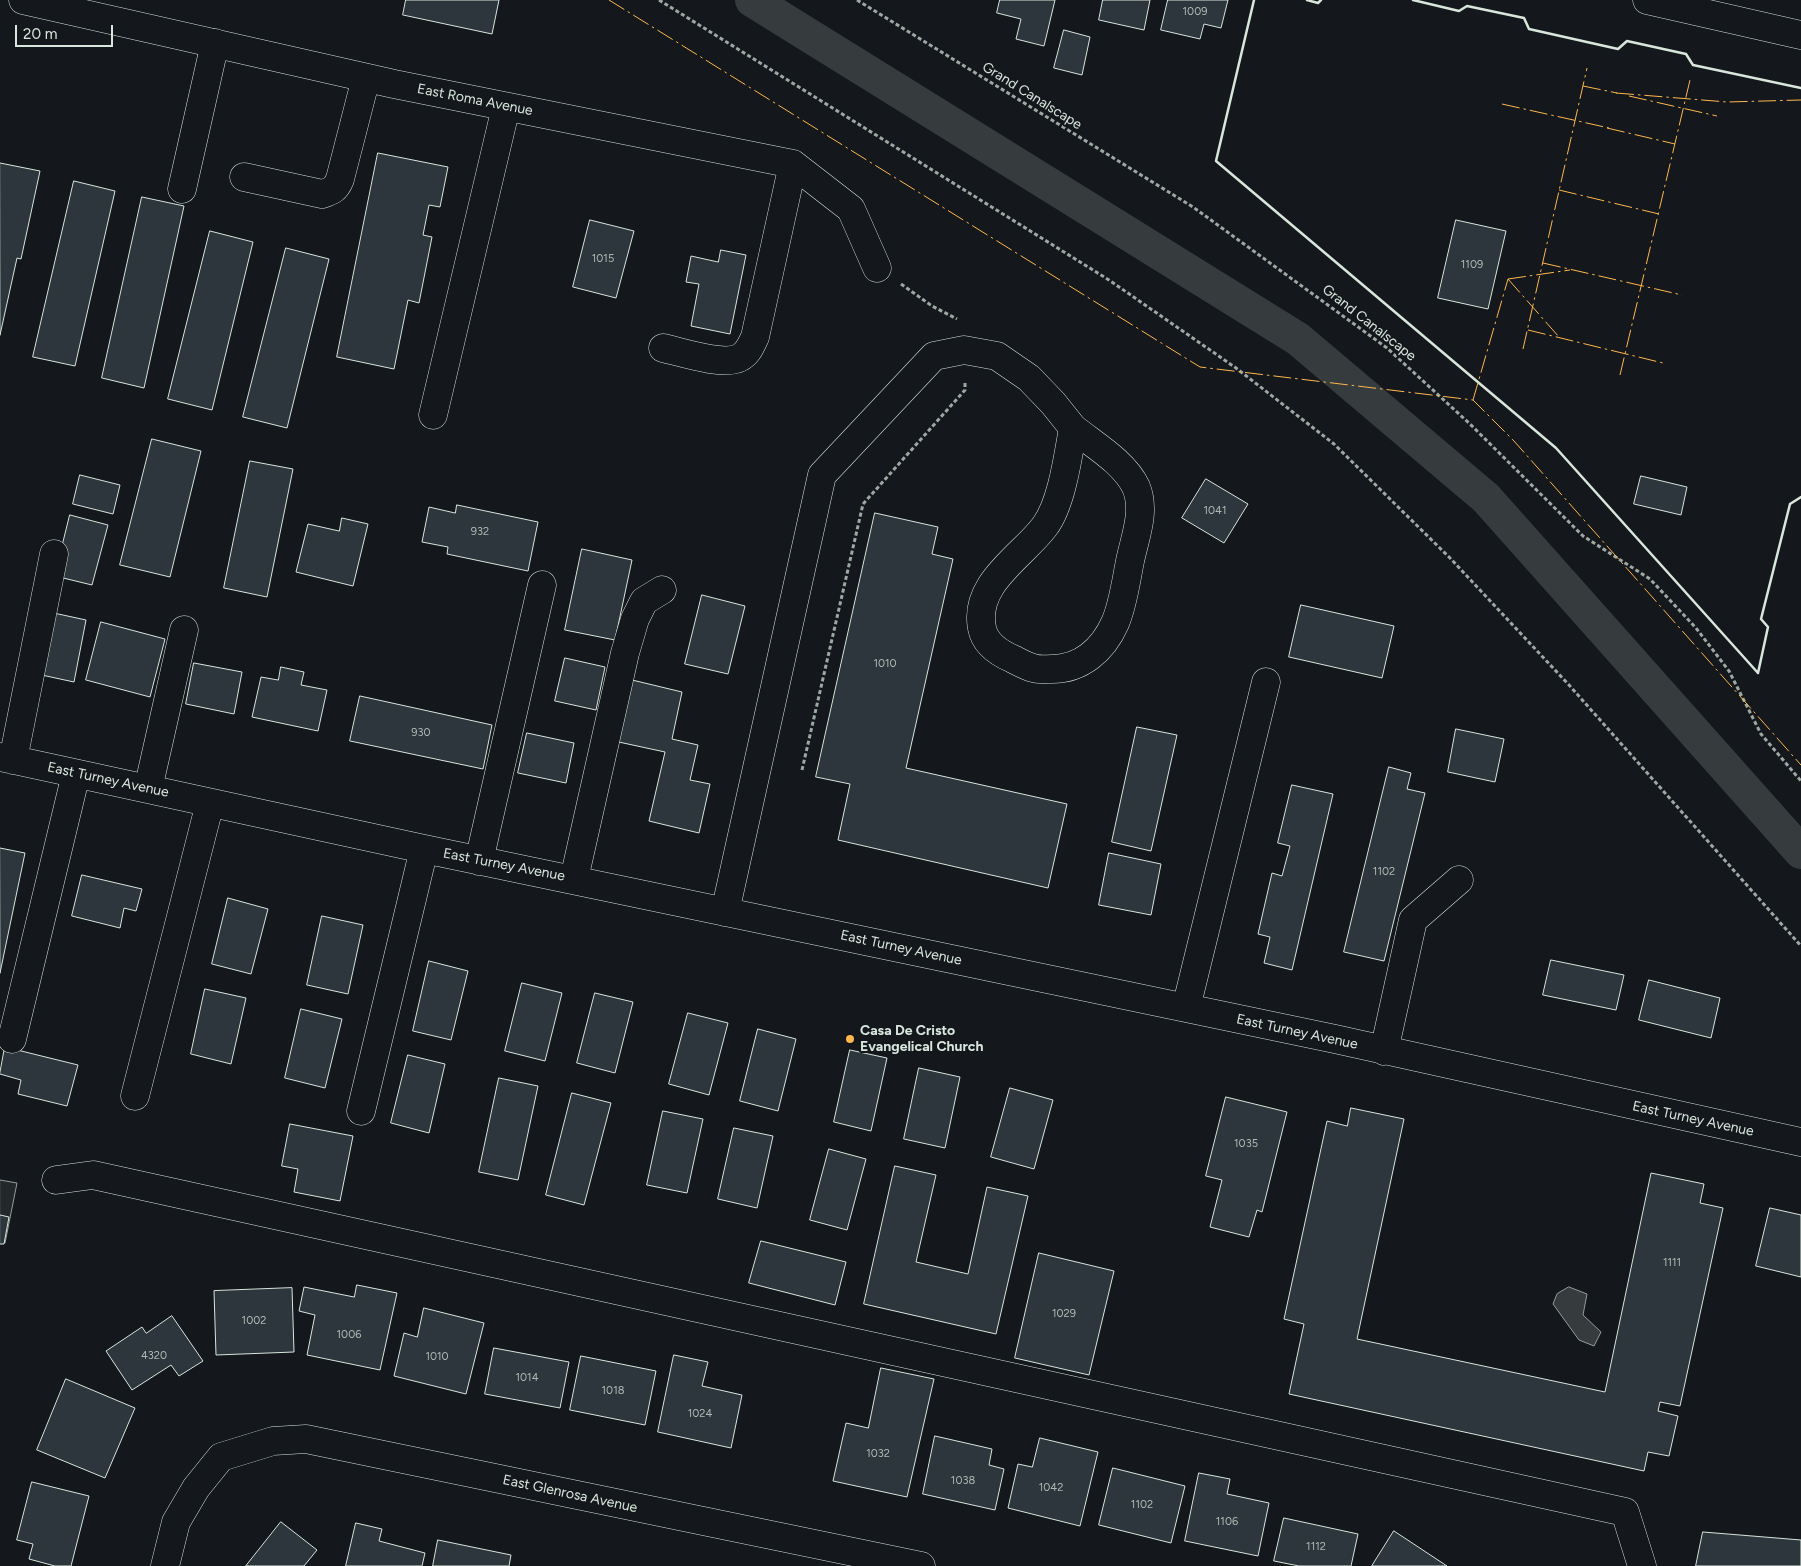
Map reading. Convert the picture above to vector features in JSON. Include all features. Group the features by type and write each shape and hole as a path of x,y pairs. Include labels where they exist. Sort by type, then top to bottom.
{"street":[{"name":"East Roma Avenue","path":"23,0 366,78 793,164 851,208 877,268"},
{"path":"1647,0 1713,7 1801,35"},
{"path":"182,189 215,43"},
{"path":"244,177 322,194 331,191 337,186 340,179 366,78"},
{"path":"433,415 506,107"},
{"path":"663,348 722,361 738,358 749,350 755,337 793,164"},
{"path":"725,912 822,475 934,356 964,350 997,356 1029,378 1053,403 1073,428 1118,463 1135,487 1142,508 1115,623 1098,651 1082,663 1063,669 1035,669 989,644 982,628 982,608 1000,573 1046,526 1054,508 1068,457 1073,428"},
{"path":"7,758 54,554"},
{"path":"479,861 542,585"},
{"path":"574,879 625,653 635,619 644,601 662,590"},
{"path":"148,789 184,630"},
{"path":"1186,1008 1266,682"},
{"name":"East Turney Avenue","path":"7,758 479,861 574,879 1186,1008 1801,1142"},
{"path":"12,1039 76,774"},
{"path":"135,1096 210,802"},
{"path":"361,1111 424,849"},
{"path":"1384,1051 1413,920 1459,880"},
{"path":"56,1180 93,1175 1625,1512 1642,1566"},
{"name":"East Glenrosa Avenue","path":"165,1566 176,1522 196,1488 220,1458 273,1441 306,1439 921,1566"}],"path":[{"path":"659,0 1109,280 1236,368 1334,444 1450,558 1556,671 1801,946"},
{"name":"Grand Canalscape","path":"857,0 1193,207 1387,348 1470,424 1583,536 1650,579 1683,614 1729,671 1761,734 1801,780"},
{"path":"802,770 863,504 966,390 962,321 932,306 877,268"}],"shaded area":[{"path":"0,1180 17,1183 5,1243 0,1242"},
{"path":"1569,1287 1587,1294 1583,1315 1601,1332 1594,1346 1579,1340 1553,1304 1557,1294"}],"building":[{"path":"406,0 499,0 492,34 403,15"},
{"path":"1000,0 1055,0 1044,46 1016,39 1021,19 997,13"},
{"path":"1103,0 1150,0 1144,30 1099,20"},
{"path":"1168,0 1228,0 1221,28 1204,24 1200,39 1161,30"},
{"path":"1064,30 1090,37 1082,75 1054,68"},
{"path":"378,153 448,167 440,207 429,205 423,235 432,237 419,303 408,300 394,369 337,357"},
{"path":"0,163 40,171 21,259 17,258 0,335"},
{"path":"74,181 115,191 75,366 33,357"},
{"path":"142,197 184,206 144,388 102,378"},
{"path":"590,220 634,231 616,298 573,287"},
{"path":"1456,220 1506,231 1488,309 1438,298"},
{"path":"210,231 253,242 212,410 168,399"},
{"path":"286,248 329,259 287,428 243,417"},
{"path":"721,250 746,255 730,334 691,326 699,284 686,282 691,256 718,262"},
{"path":"152,439 201,451 170,577 120,565"},
{"path":"250,461 293,469 267,597 224,588"},
{"path":"80,475 120,485 113,514 73,504"},
{"path":"1641,476 1687,487 1681,515 1634,504"},
{"path":"1206,479 1248,504 1224,543 1182,518"},
{"path":"457,505 538,522 528,571 447,554 448,547 422,542 429,507 455,513"},
{"path":"875,513 938,527 932,554 953,559 906,768 1067,804 1048,888 838,840 850,784 816,777"},
{"path":"70,515 108,525 92,585 55,576"},
{"path":"342,518 368,524 353,586 296,572 308,524 339,531"},
{"path":"582,549 632,560 615,640 565,630"},
{"path":"702,595 745,606 728,674 685,664"},
{"path":"1301,605 1394,626 1382,678 1289,657"},
{"path":"49,612 86,620 74,682 37,674"},
{"path":"101,622 165,639 150,697 86,680"},
{"path":"565,658 605,667 596,710 555,701"},
{"path":"194,663 242,672 234,714 186,704"},
{"path":"281,667 304,672 301,685 327,690 318,731 252,717 261,677 278,680"},
{"path":"628,679 682,692 672,739 698,745 690,780 710,784 699,833 649,821 665,752 614,741"},
{"path":"360,696 492,725 483,769 350,741"},
{"path":"1137,727 1177,735 1151,851 1112,842"},
{"path":"1456,729 1504,739 1495,782 1448,772"},
{"path":"527,733 574,743 566,783 518,773"},
{"path":"1389,767 1411,773 1407,789 1425,793 1384,961 1344,952"},
{"path":"1292,785 1333,794 1292,970 1264,963 1270,937 1258,934 1272,873 1282,876 1290,846 1278,843"},
{"path":"0,848 25,853 0,973"},
{"path":"1109,853 1161,864 1151,915 1099,905"},
{"path":"82,875 142,889 136,911 124,908 120,928 72,916"},
{"path":"228,898 268,909 251,974 212,964"},
{"path":"322,916 363,925 348,994 307,985"},
{"path":"1551,960 1624,975 1616,1010 1543,995"},
{"path":"429,961 468,971 451,1040 413,1031"},
{"path":"1649,980 1720,998 1711,1038 1639,1020"},
{"path":"522,983 562,993 545,1061 505,1051"},
{"path":"205,989 246,998 231,1064 191,1054"},
{"path":"595,993 633,1002 615,1073 577,1063"},
{"path":"301,1009 342,1019 325,1088 285,1078"},
{"path":"688,1013 728,1023 709,1095 669,1084"},
{"path":"758,1029 796,1039 778,1111 740,1101"},
{"path":"5,1047 78,1065 67,1106 18,1094 21,1080 0,1074"},
{"path":"850,1050 887,1058 871,1131 834,1122"},
{"path":"408,1055 445,1064 429,1133 391,1123"},
{"path":"919,1068 960,1077 945,1148 904,1139"},
{"path":"499,1078 538,1086 518,1180 479,1172"},
{"path":"1010,1088 1053,1100 1034,1169 991,1157"},
{"path":"572,1093 611,1103 584,1205 546,1195"},
{"path":"1226,1097 1287,1112 1262,1212 1257,1210 1249,1237 1210,1227 1222,1180 1206,1176"},
{"path":"1351,1108 1404,1119 1357,1339 1605,1392 1651,1173 1704,1184 1700,1203 1723,1208 1680,1406 1660,1402 1658,1411 1678,1416 1669,1456 1648,1452 1644,1471 1289,1394 1304,1324 1284,1319 1327,1121 1347,1126"},
{"path":"663,1111 703,1119 687,1193 647,1185"},
{"path":"290,1124 353,1136 340,1201 294,1192 298,1169 282,1166"},
{"path":"734,1128 773,1136 757,1208 718,1199"},
{"path":"829,1149 866,1159 847,1230 810,1220"},
{"path":"895,1166 936,1175 916,1262 968,1274 987,1187 1028,1196 996,1334 864,1304"},
{"path":"1770,1208 1801,1215 1801,1277 1756,1266"},
{"path":"0,1215 9,1217 4,1244 0,1244"},
{"path":"761,1241 846,1262 835,1305 749,1283"},
{"path":"1039,1253 1114,1271 1089,1375 1015,1358"},
{"path":"357,1285 397,1293 380,1370 307,1355 315,1315 299,1311 304,1287 354,1297"},
{"path":"292,1288 294,1352 216,1355 214,1291"},
{"path":"424,1308 484,1323 466,1394 394,1376 404,1333 417,1337"},
{"path":"172,1316 203,1361 179,1376 171,1365 132,1390 106,1351 142,1327 146,1333"},
{"path":"494,1348 569,1362 560,1408 485,1394"},
{"path":"674,1355 708,1362 702,1386 742,1395 731,1448 658,1432"},
{"path":"581,1356 656,1371 645,1425 570,1410"},
{"path":"881,1368 934,1379 907,1497 833,1481 846,1423 868,1428"},
{"path":"66,1379 135,1408 105,1478 37,1450"},
{"path":"935,1436 992,1449 989,1465 1004,1469 995,1510 923,1494"},
{"path":"1040,1438 1098,1452 1080,1526 1008,1508 1018,1464 1032,1467"},
{"path":"1113,1468 1185,1486 1171,1543 1099,1525"},
{"path":"1199,1473 1230,1479 1227,1494 1269,1503 1258,1556 1185,1541"},
{"path":"32,1482 89,1496 71,1566 55,1566 29,1559 33,1544 17,1540"},
{"path":"1284,1518 1358,1534 1351,1566 1299,1566 1274,1561"},
{"path":"281,1522 317,1550 304,1566 246,1566"},
{"path":"356,1523 382,1529 379,1541 425,1553 422,1566 346,1566"},
{"path":"1394,1531 1447,1566 1372,1566"},
{"path":"1703,1532 1801,1540 1801,1566 1696,1566"},
{"path":"438,1540 511,1555 509,1566 433,1566"}],"waterway":[{"path":"752,0 1298,339 1486,498 1801,852"}],"wall":[{"path":"1254,0 1216,161 1556,448 1758,673"},
{"path":"1307,0 1318,3 1321,0"},
{"path":"1413,0 1459,11 1467,6 1524,18 1529,29 1618,49 1627,41 1686,54 1693,65 1801,88"},
{"path":"1758,673 1768,627 1761,619 1790,504 1801,497"}],"power":[{"path":"609,0 1200,367 1473,400 1514,441 1801,765"},
{"path":"1523,349 1587,68"},
{"path":"1620,375 1690,80"},
{"path":"1583,86 1617,93"},
{"path":"1616,93 1727,102 1801,100"},
{"path":"1629,96 1717,116"},
{"path":"1502,104 1609,128"},
{"path":"1607,128 1675,144"},
{"path":"1559,190 1659,214"},
{"path":"1543,263 1682,295"},
{"path":"1508,279 1570,270"},
{"path":"1508,279 1559,337"},
{"path":"1473,400 1508,279"},
{"path":"1528,330 1663,363"}],"place":[{"name":"Casa De Cristo Evangelical Church","path":"850,1039"}]}
